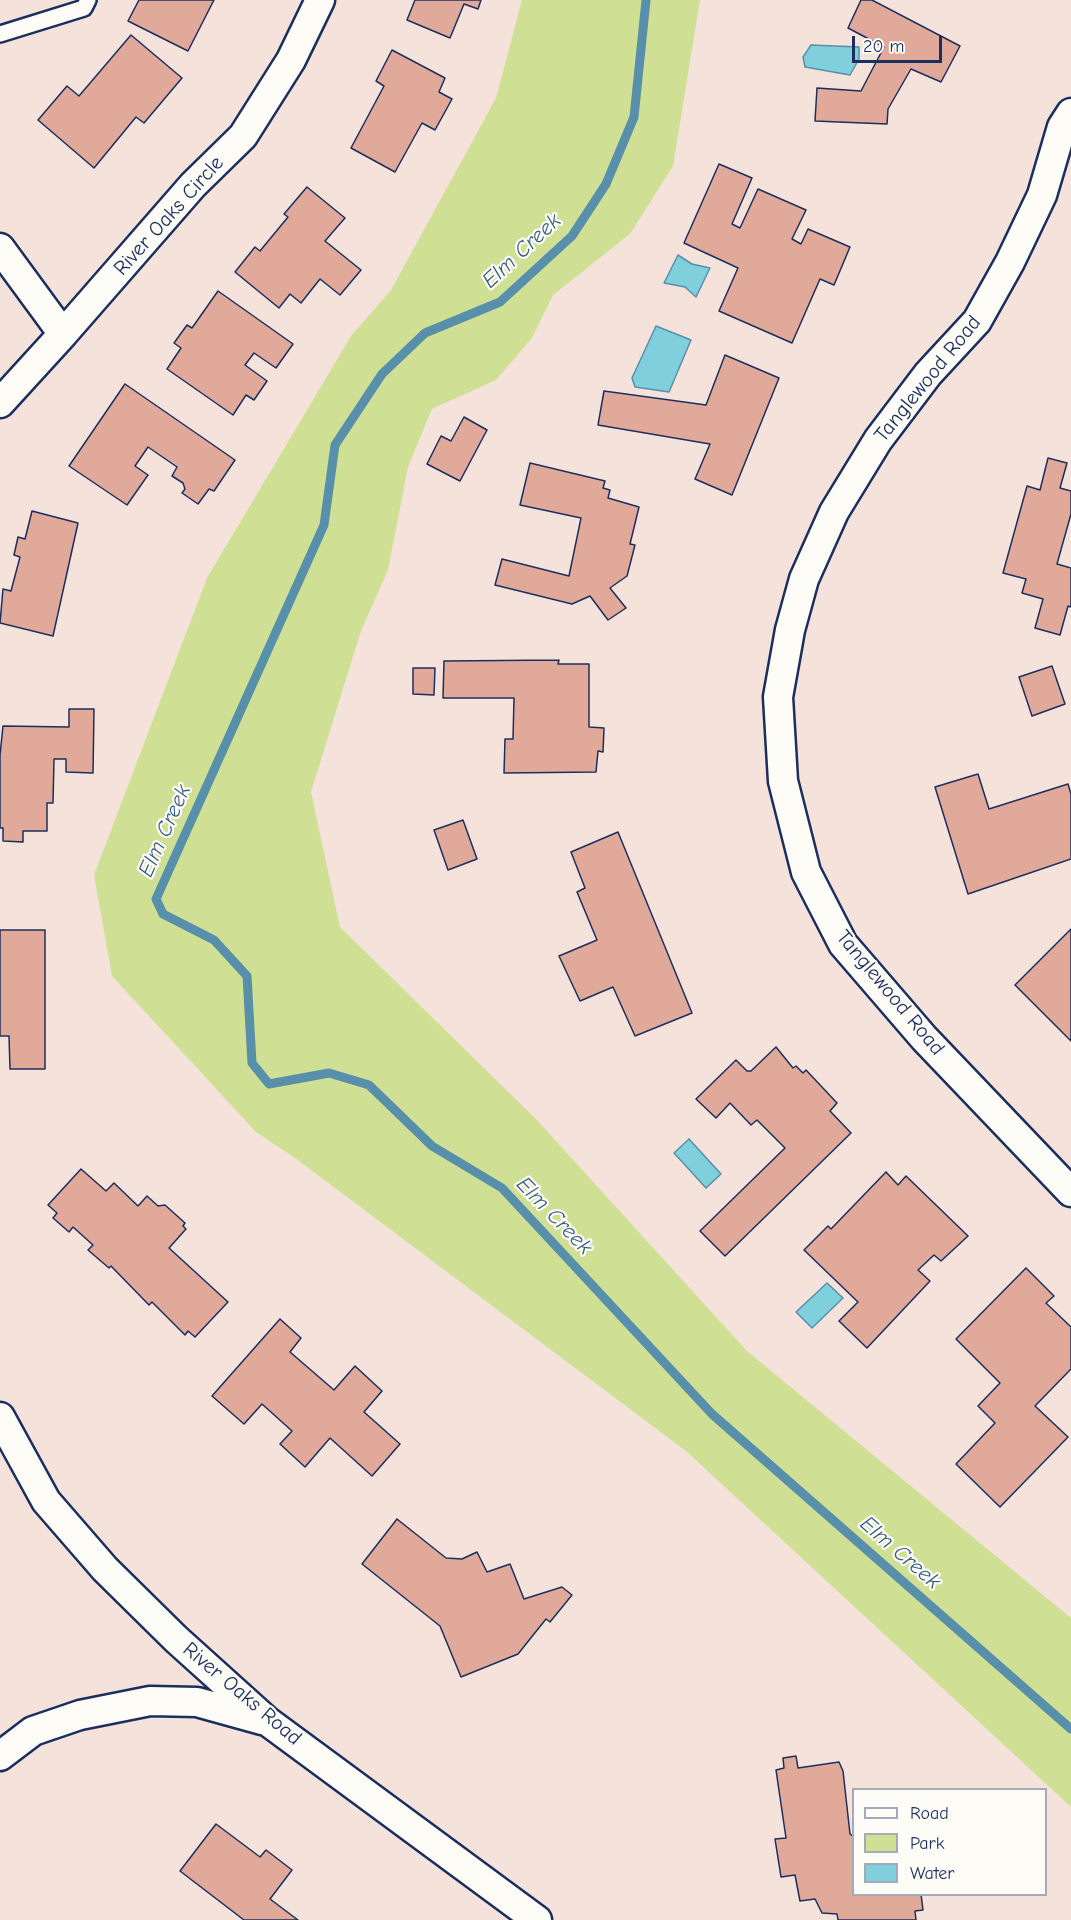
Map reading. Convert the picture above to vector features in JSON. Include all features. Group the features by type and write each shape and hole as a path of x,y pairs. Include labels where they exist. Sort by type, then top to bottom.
{"street":[{"name":"River Oaks Circle","path":"63,334 193,185 243,136 291,60 320,0"},
{"name":"Tanglewood Road","path":"1071,113 1062,128 1042,195 1010,262 977,321 928,374 878,440 834,512 804,579 790,630 778,697 783,781 806,872 843,944 924,1038 1071,1192"},
{"path":"0,248 63,334 0,403"},
{"name":"River Oaks Road","path":"0,1417 46,1502 105,1569 267,1721 537,1920"},
{"path":"0,1756 33,1731 80,1715 150,1701 197,1702 267,1721"}],"lane":[{"path":"0,34 84,8 88,0"}],"green space":[{"path":"522,0 700,0 673,166 630,234 553,295 532,338 496,380 432,409 408,467 388,570 361,631 311,792 340,927 536,1119 747,1351 1071,1618 1071,1807 686,1451 295,1158 256,1132 112,976 94,875 207,578 351,336 391,290 496,98"}],"water":[{"path":"811,45 859,47 859,59 850,75 805,67 803,57"},
{"path":"678,255 692,264 710,268 696,297 685,287 664,283"},
{"path":"656,326 691,340 669,392 635,387 632,378"},
{"path":"689,1139 721,1174 706,1188 674,1153"},
{"path":"827,1283 843,1298 812,1328 796,1312"}],"building":[{"path":"139,0 214,0 188,51 128,21"},
{"path":"415,0 481,0 478,9 464,4 450,38 407,20"},
{"path":"861,0 872,0 960,46 941,82 911,69 888,109 887,124 815,121 817,88 861,91 884,47 848,28"},
{"path":"131,35 182,78 144,123 136,117 94,168 38,120 67,86 79,96"},
{"path":"392,50 445,78 439,92 452,99 435,130 422,123 395,172 351,148 384,86 376,81"},
{"path":"719,164 752,178 732,224 740,228 758,189 806,210 792,239 801,244 808,229 850,247 834,285 820,279 792,343 719,311 738,268 684,243"},
{"path":"307,187 345,218 325,241 361,270 340,295 320,279 301,303 290,294 279,308 235,272 255,247 260,251 288,217 284,214"},
{"path":"218,291 293,344 276,368 254,353 245,365 267,381 254,400 246,395 233,415 167,369 181,348 174,343 187,325 192,328"},
{"path":"725,355 779,378 732,495 695,479 710,444 598,425 604,391 706,405"},
{"path":"125,384 235,460 214,491 209,489 198,504 182,493 185,489 183,483 172,476 177,467 148,447 135,466 148,475 127,505 69,466"},
{"path":"464,417 487,430 460,481 427,464 441,436 451,441"},
{"path":"1048,458 1067,463 1060,488 1071,491 1071,514 1057,564 1071,568 1071,607 1068,606 1060,635 1035,628 1043,599 1022,593 1026,579 1003,573 1027,486 1040,490"},
{"path":"530,463 605,481 603,488 610,490 608,498 639,507 630,544 635,545 627,576 610,588 626,608 608,620 590,596 572,604 495,585 502,559 569,576 581,518 520,505"},
{"path":"32,511 78,523 53,636 0,623 3,589 11,591 20,557 14,555 18,537 25,539"},
{"path":"559,660 558,664 589,664 589,727 604,728 603,752 598,751 596,772 504,773 505,739 513,739 514,698 443,698 444,661"},
{"path":"1052,666 1065,704 1032,716 1019,677"},
{"path":"413,668 435,668 434,695 413,694"},
{"path":"69,709 94,709 93,773 66,772 66,759 54,759 53,803 47,803 47,831 23,831 23,842 3,841 3,828 0,828 0,755 3,726 69,727"},
{"path":"978,774 989,809 1068,784 1071,794 1071,859 968,894 935,787"},
{"path":"463,820 477,859 448,870 434,830"},
{"path":"618,832 692,1013 635,1036 613,987 580,1001 559,956 597,940 577,892 585,888 571,852"},
{"path":"1071,929 1071,1041 1015,985"},
{"path":"0,930 45,930 45,1069 10,1069 9,1036 0,1036"},
{"path":"776,1047 793,1068 796,1066 803,1073 806,1070 837,1103 830,1111 851,1133 725,1256 700,1231 785,1148 757,1120 751,1125 730,1103 716,1118 696,1099 736,1060 747,1071 751,1071"},
{"path":"81,1169 106,1191 114,1183 138,1206 147,1196 158,1206 165,1205 185,1223 183,1226 186,1229 169,1248 228,1302 195,1337 188,1331 185,1335 152,1302 149,1305 111,1266 109,1268 88,1250 93,1245 73,1227 69,1232 53,1218 57,1213 48,1205"},
{"path":"886,1172 898,1185 906,1176 968,1236 941,1261 934,1255 918,1270 930,1281 867,1348 839,1321 858,1302 804,1250 828,1226 831,1229"},
{"path":"1026,1268 1054,1296 1046,1303 1071,1327 1071,1369 1035,1406 1068,1437 1000,1507 956,1464 995,1423 978,1406 1000,1383 956,1339"},
{"path":"280,1319 301,1338 290,1352 334,1390 355,1366 382,1391 364,1412 400,1444 372,1476 330,1438 305,1467 280,1444 292,1431 262,1404 244,1424 212,1396"},
{"path":"397,1519 446,1558 462,1559 477,1552 487,1572 510,1564 524,1599 562,1587 572,1595 550,1622 546,1619 518,1654 461,1677 440,1626 362,1564"},
{"path":"796,1756 798,1768 839,1762 843,1771 852,1836 852,1896 921,1896 923,1910 915,1911 916,1920 838,1920 837,1914 822,1913 815,1899 800,1901 795,1875 781,1877 775,1839 786,1838 776,1770 784,1768 783,1758"},
{"path":"216,1824 260,1857 266,1850 292,1870 270,1899 298,1920 244,1920 180,1871"}],"waterway":[{"name":"Elm Creek","path":"646,0 634,117 606,184 572,236 500,302 425,333 382,374 335,445 324,525 156,899 163,914 214,940 247,976 252,1063 269,1084 329,1073 369,1085 432,1146 502,1188 712,1414 1071,1729"}]}
